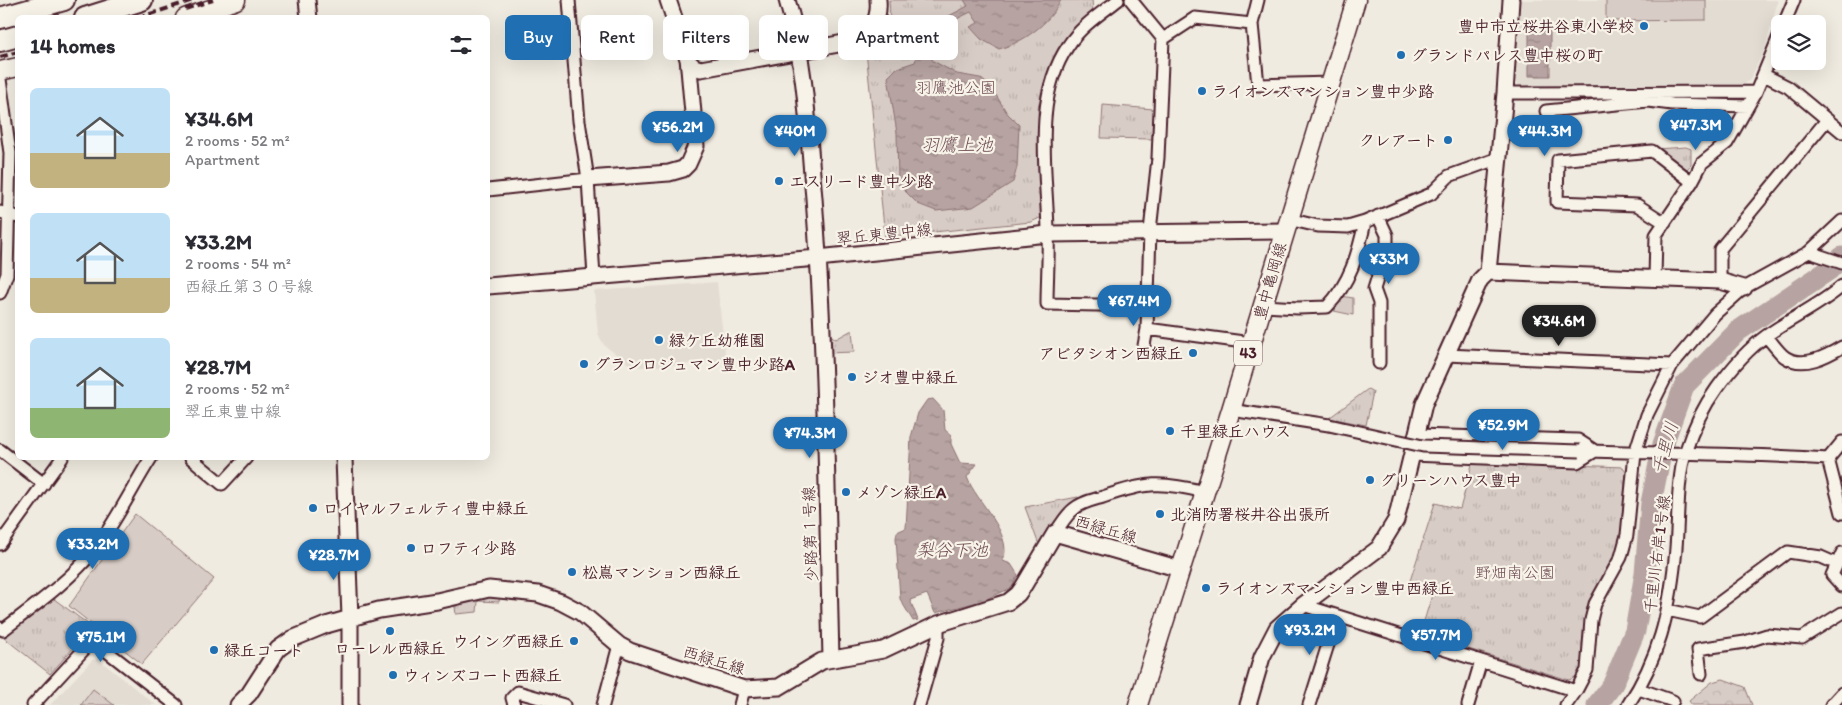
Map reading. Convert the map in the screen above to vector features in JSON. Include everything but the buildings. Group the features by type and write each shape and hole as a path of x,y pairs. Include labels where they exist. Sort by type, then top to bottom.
{"highway":[{"path":"0,18 64,0"},
{"path":"94,15 142,0"},
{"path":"0,41 15,37"}],"main road":[{"path":"194,15 236,0"},
{"name":"豊中亀岡線","path":"1138,705 1231,410 1356,0"},
{"path":"0,71 15,67"}],"street":[{"path":"307,0 309,15"},
{"path":"569,0 579,121 588,179 594,277"},
{"path":"668,0 673,15"},
{"name":"少路第１号線","path":"787,0 791,15"},
{"path":"828,46 855,41 862,37 874,25 877,18 878,0"},
{"path":"1118,0 1088,22 1067,46 1052,79 1045,120 1048,234 1047,304 1147,306"},
{"path":"1131,0 1163,39 1158,158 1150,231 1147,329 1143,351"},
{"path":"1258,0 1252,24 1258,85 1331,83"},
{"path":"1248,705 1262,658 1277,628 1303,605 1378,548 1396,520 1424,404 1480,280 1488,272 1505,93 1511,0"},
{"path":"1788,15 1794,0"},
{"path":"1163,39 1195,18 1252,24"},
{"path":"1655,279 1656,235 1692,182 1702,163 1727,143 1756,92 1771,57"},
{"path":"689,60 694,67 701,69 759,59"},
{"path":"490,190 588,179 669,173 683,169 688,164 696,146 688,60"},
{"name":"少路第１号線","path":"801,60 818,258 832,658"},
{"path":"1764,75 1788,87 1826,121 1842,132"},
{"path":"0,79 14,154 9,214 8,275 0,293"},
{"path":"1505,93 1756,92"},
{"path":"1546,111 1648,101 1672,104 1748,106"},
{"path":"1720,281 1720,249 1826,121"},
{"path":"1665,223 1637,205 1558,202 1558,160 1652,151 1692,182"},
{"path":"1286,225 1348,227 1365,222 1431,194 1449,176 1499,158"},
{"path":"1378,216 1387,235 1387,247 1374,289 1378,303 1379,363"},
{"path":"1262,306 1327,307 1336,298 1354,266 1365,222"},
{"path":"1566,705 1587,670 1590,620 1595,604 1621,557 1627,535 1638,453 1647,415 1672,365 1715,314 1744,288 1809,252 1842,222"},
{"name":"翠丘東豊中線","path":"490,286 818,258 1048,234 1286,225"},
{"path":"1809,252 1842,262"},
{"path":"1488,272 1720,281 1744,288"},
{"name":"千里川右岸1号線","path":"1628,705 1639,689 1658,649 1667,610 1675,558 1683,454 1696,425 1717,388 1744,356 1766,336 1828,298 1842,286"},
{"path":"1147,329 1251,343"},
{"path":"1766,336 1786,358 1805,361 1825,358 1842,347"},
{"path":"1446,355 1672,365"},
{"path":"1231,410 1329,426 1422,446 1683,454 1750,453 1828,459"},
{"path":"1417,435 1578,440 1595,452"},
{"path":"1828,459 1842,442"},
{"path":"0,450 44,484"},
{"path":"1412,455 1577,462 1595,452"},
{"path":"1828,459 1839,486 1842,513"},
{"path":"0,544 61,460"},
{"path":"0,628 3,630 29,610 94,551 120,515 130,492 150,460"},
{"path":"193,460 222,484 244,460"},
{"path":"344,460 350,618 350,705"},
{"path":"1056,533 1068,514 1079,505 1130,487 1164,483 1205,492"},
{"name":"西緑丘線","path":"238,705 249,694 278,648 292,639 350,618 379,610 438,601 478,590 506,589 551,598 572,607 589,618 619,645 639,654 744,689 779,687 814,664 832,658 883,650 938,624 1013,598 1023,587 1056,533 1180,569"},
{"path":"1667,610 1700,617 1788,552 1840,559 1832,575 1842,586"},
{"path":"1303,605 1576,691"},
{"path":"1701,674 1698,649 1745,642 1767,635 1802,638 1842,613"},
{"path":"1309,705 1337,616"},
{"path":"919,705 938,638 938,624"},
{"path":"33,705 90,643 95,642 176,705"},
{"path":"603,705 619,645"},
{"path":"1468,705 1481,661"},
{"path":"740,705 744,689"},
{"path":"1639,689 1673,702"},
{"path":"514,705 512,698 518,692 564,705"},
{"path":"1831,705 1842,694"}],"shaded area":[{"name":"豊中市立桜井谷東小学校","path":"1520,0 1778,0 1774,15 1771,15 1771,26 1765,48 1750,80 1743,85 1519,86 1514,79"},
{"path":"717,282 726,362 641,367 630,365 604,345 598,334 594,291"},
{"path":"98,659 156,705 50,705 92,660"}],"green space":[{"name":"羽鷹池公園","path":"889,0 1092,0 1093,11 1064,43 1050,67 1041,95 1038,109 1042,217 1031,222 885,237 867,60 958,60 958,15 889,15"},
{"path":"1606,0 1706,0 1706,20 1606,21"},
{"path":"1103,105 1154,109 1152,139 1101,138"},
{"path":"1686,147 1691,149 1691,165 1687,169 1656,149"},
{"path":"1341,296 1353,298 1353,315 1334,311 1336,309 1333,307"},
{"path":"852,330 854,352 827,353 826,332 836,339"},
{"path":"1368,389 1373,392 1366,425 1329,418"},
{"name":"野畑南公園","path":"1473,461 1623,467 1626,471 1618,548 1599,586 1585,633 1581,667 1578,676 1569,680 1420,634 1433,592 1409,584 1435,503 1460,509"},
{"path":"1078,497 1079,499 1067,506 1039,545 1025,507"},
{"path":"135,514 214,579 142,664 69,606"},
{"path":"500,594 499,602 478,601 477,612 456,614 454,601"},
{"path":"50,596 92,627 50,674 3,637"},
{"path":"1723,679 1745,687 1752,705 1692,705 1689,701 1712,682"},
{"path":"93,689 114,705 81,705"}],"water":[{"path":"964,0 1061,0 1050,17 1035,31 1018,42 999,49 981,39 970,27 978,23 971,12 958,18 958,15 951,15 968,6"},
{"path":"1529,31 1550,31 1550,76 1529,76"},
{"name":"羽鷹上池","path":"916,60 932,60 957,74 980,78 991,87 1007,113 1019,125 1017,167 1013,182 973,207 936,211 918,204 898,184 897,133 888,77 897,68 915,62"},
{"name":"梨谷下池","path":"933,399 943,410 945,430 951,435 951,444 960,463 977,464 967,477 999,529 1005,550 1003,561 1011,564 1018,575 1011,588 982,601 935,613 927,594 910,600 918,620 913,621 900,599 896,538 897,532 906,528 911,437 918,413 927,400"}],"waterway":[{"name":"千里川","path":"1597,705 1613,684 1635,631 1645,573 1651,503 1663,444 1684,386 1738,331 1829,270 1842,257"}],"railway":[{"path":"147,15 193,0"},
{"path":"185,9 213,0"},
{"path":"0,57 15,53"}],"place":[{"name":"豊中市立桜井谷東小学校","path":"1644,26"},
{"name":"グランドパレス豊中桜の町","path":"1401,55"},
{"name":"ライオンズマンション豊中少路","path":"1202,91"},
{"name":"クレアート","path":"1448,140"},
{"name":"エスリード豊中少路","path":"779,181"},
{"name":"緑ケ丘幼稚園","path":"659,340"},
{"name":"アビタシオン西緑丘","path":"1193,353"},
{"name":"グランロジュマン豊中少路A","path":"584,364"},
{"name":"ジオ豊中緑丘","path":"852,377"},
{"name":"千里緑丘ハウス","path":"1170,431"},
{"name":"グリーンハウス豊中","path":"1370,480"},
{"name":"メゾン緑丘A","path":"846,492"},
{"name":"ロイヤルフェルティ豊中緑丘","path":"313,508"},
{"name":"北消防署桜井谷出張所","path":"1160,514"},
{"name":"ロフティ少路","path":"411,548"},
{"name":"松嶌マンション西緑丘","path":"572,572"},
{"name":"ライオンズマンション豊中西緑丘","path":"1206,588"},
{"name":"ローレル西緑丘","path":"390,631"},
{"name":"ウイング西緑丘","path":"574,641"},
{"name":"緑丘コート","path":"214,650"},
{"name":"ウィンズコート西緑丘","path":"393,675"}]}
